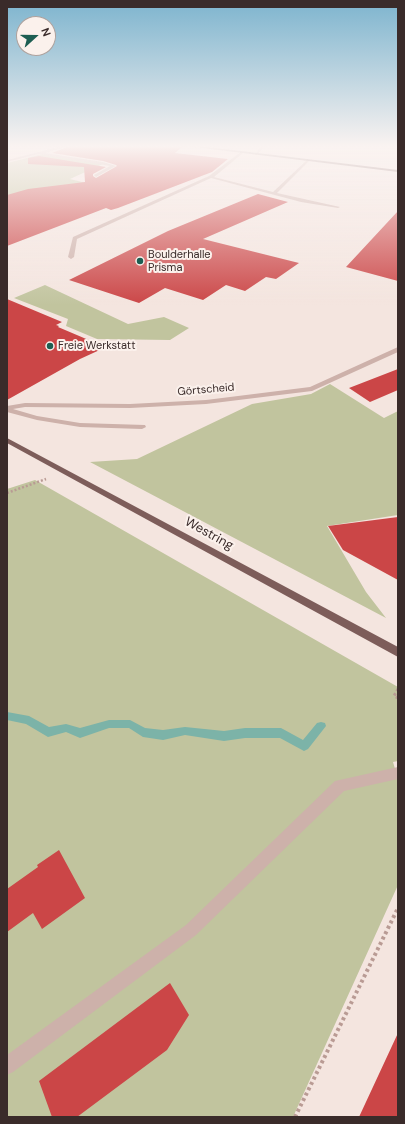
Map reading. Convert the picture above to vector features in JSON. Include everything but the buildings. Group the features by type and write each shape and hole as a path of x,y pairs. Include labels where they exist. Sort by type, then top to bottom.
{"main road":[{"name":"Westring","path":"7,440 398,652"}],"street":[{"path":"71,257 75,238 161,199"},
{"path":"301,199 338,207"},
{"name":"Görtscheid","path":"7,409 25,405 130,406 190,403 312,389 398,349"},
{"path":"7,409 37,418 80,425 142,427"},
{"path":"7,1066 191,930 340,785 398,773"}],"path":[{"path":"7,493 68,472"},
{"path":"398,689 394,696 398,698"},
{"path":"295,1117 398,908"}],"green space":[{"path":"7,199 52,199 7,215"},
{"path":"45,285 128,324 164,317 189,328 170,340 97,339 66,326 68,319 14,298"},
{"path":"330,384 384,418 398,411 398,515 327,526 366,592 386,618 90,462 137,459 252,404 311,394"},
{"path":"35,480 398,687 398,761 393,762 398,779 398,885 293,1117 7,1117 7,489"}],"waterway":[{"path":"7,716 29,721 48,732 66,728 80,733 109,724 130,724 143,732 163,735 185,731 224,736 245,733 281,733 304,746 321,726"}],"place":[{"name":"Boulderhalle Prisma","path":"140,261"},
{"name":"Freie Werkstatt","path":"50,346"}]}
